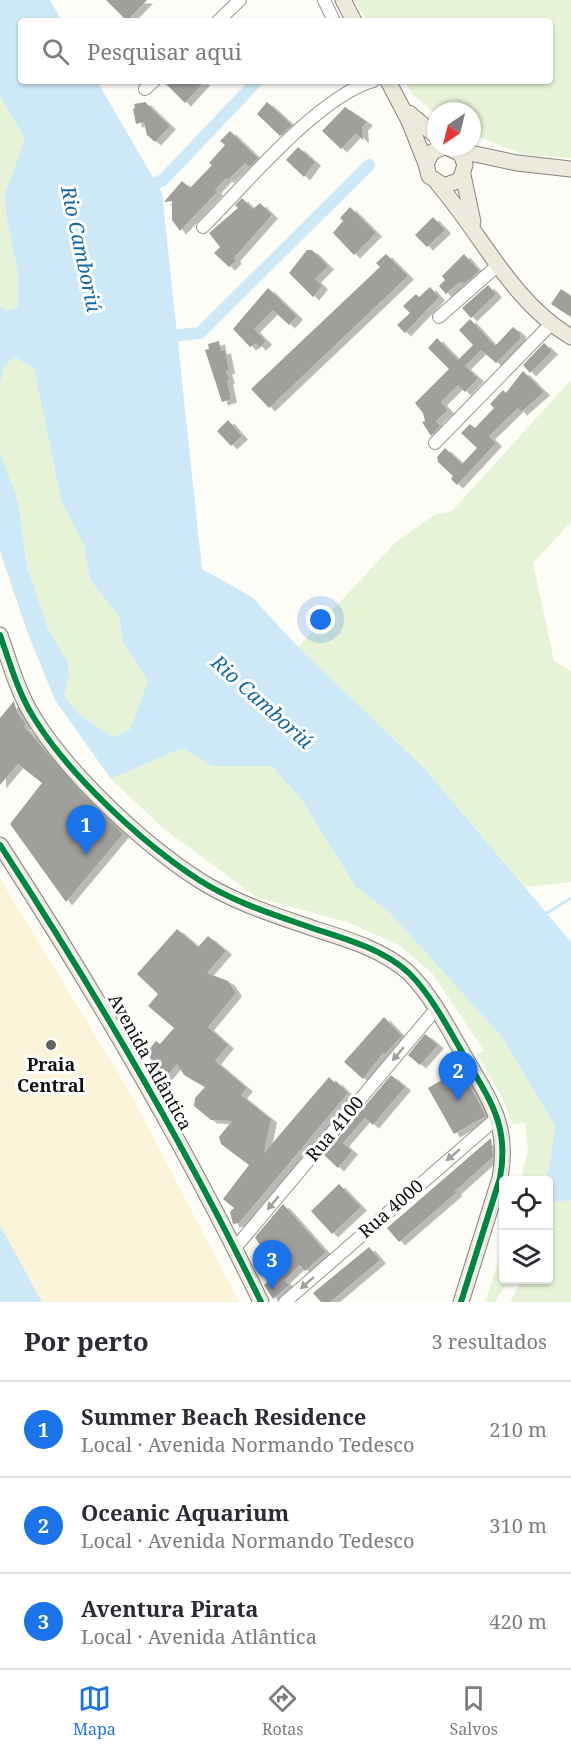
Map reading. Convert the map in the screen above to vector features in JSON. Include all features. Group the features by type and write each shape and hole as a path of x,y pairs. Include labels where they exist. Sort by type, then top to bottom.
{"main road":[{"path":"343,0 352,18"},
{"path":"390,84 402,107 429,176 438,184 497,266 530,307 571,337"},
{"path":"402,107 427,128"},
{"path":"481,155 517,163 568,168"},
{"path":"426,164 430,156"},
{"path":"460,156 464,159 464,173 476,234"},
{"path":"438,184 450,186 464,173 517,163"},
{"path":"0,635 21,693 42,729 63,757 142,838 196,878 225,895 260,910 349,940 388,959 408,972 436,1009 498,1117 503,1143 500,1178 461,1302"},
{"name":"Avenida Atlântica","path":"0,845 114,1025 235,1248 261,1302"}],"street":[{"path":"221,18 240,0"},
{"path":"324,0 333,18"},
{"path":"203,228 316,115 338,97 364,84"},
{"path":"439,317 497,266"},
{"path":"435,443 551,324"},
{"name":"Rua 4100","path":"235,1248 436,1009"},
{"name":"Rua 4000","path":"285,1302 498,1117"}],"green space":[{"path":"354,0 571,0 571,158 524,155 481,138 481,102 427,102 427,107 413,95 406,84 553,84 553,18 365,18"},
{"path":"0,96 25,139 17,166 7,220 18,273 18,307 7,311 0,306"},
{"path":"15,357 34,369 61,500 84,545 90,580 119,616 123,642 148,681 130,730 113,737 80,715 64,696 69,679 68,663 48,629 27,567 19,504 0,452 0,385 5,365"},
{"path":"571,380 571,522 533,563 554,661 571,671 571,882 525,887 425,769 298,647 396,542 436,514 452,511"},
{"path":"182,748 212,766 272,765 302,800 355,886 389,912 503,1038 555,1126 550,1165 546,1176 522,1176 528,1150 525,1123 512,1124 504,1101 477,1054 484,1051 432,973 400,946 350,923 256,897 164,829 111,779"},
{"path":"571,1200 571,1302 510,1302 520,1284 553,1284 554,1202"},
{"path":"499,1259 499,1284 506,1284 495,1302 485,1302"}],"sand":[{"name":"Praia Central","path":"0,879 129,1091 239,1302 42,1302 0,1225"}],"water":[{"name":"Rio Camboriú","path":"0,0 50,0 60,18 18,18 18,84 99,84 162,193 202,569 252,597 298,647 425,769 571,942 571,1200 553,1204 553,1176 546,1176 550,1165 555,1126 503,1038 389,912 355,886 302,800 272,766 212,766 182,748 111,779 55,700 28,634 0,551 0,452 19,504 27,567 48,629 68,663 69,679 64,696 80,715 113,737 130,730 148,681 123,642 119,616 90,580 84,545 61,500 34,369 15,357 5,365 0,385 0,306 7,311 18,307 18,273 7,220 5,193 25,139 0,96"},
{"path":"0,1225 42,1302 0,1302"}],"building":[{"path":"106,0 147,0 130,18 124,18"},
{"path":"166,84 202,84 185,103"},
{"path":"145,102 170,126 155,142 147,135 144,122 136,124 134,104"},
{"path":"267,102 292,125 280,136 257,114"},
{"path":"345,107 367,122 362,127 363,140 356,133 341,149 322,131"},
{"path":"230,131 258,158 249,167 245,163 228,180 226,178 215,190 217,192 180,231 172,220 172,201 164,202 182,181 190,188 212,165 209,163 225,145 220,141"},
{"path":"298,147 315,162 304,177 286,160"},
{"path":"242,198 253,209 260,203 272,215 234,258 236,260 229,267 214,253 220,247 209,233 238,208 235,205"},
{"path":"350,207 376,233 354,255 333,233 343,221 340,218"},
{"path":"433,217 445,230 427,247 415,235"},
{"path":"307,250 312,250 328,266 315,279 322,286 313,297 289,273"},
{"path":"386,254 408,276 269,408 251,389 380,267 376,263"},
{"path":"464,254 479,271 464,284 462,282 456,285 446,294 439,286 445,280 442,276"},
{"path":"488,285 496,294 471,318 462,308"},
{"path":"430,287 439,297 405,333 397,325 410,313 403,306 416,294 419,297"},
{"path":"268,288 297,316 289,325 273,310 254,329 266,341 260,347 256,343 250,347 233,329"},
{"path":"561,289 571,296 571,317 551,304"},
{"path":"470,319 495,346 513,327 520,333 520,339 496,363 481,350 465,366 478,378 465,392 458,385 441,402 448,410 436,421 440,426 431,436 422,422 425,421 423,413 415,403 449,369 428,348 437,338 458,360 473,345 459,330"},
{"path":"219,341 221,351 225,350 231,399 222,402 205,350 209,349 208,344"},
{"path":"544,343 552,351 530,373 523,365"},
{"path":"523,371 544,392 521,412 518,408 489,436 496,443 457,485 451,479 453,476 438,462 437,457 445,448 462,464 477,448 461,433 470,424 475,428 494,408 490,404 503,390 506,393"},
{"path":"228,420 242,436 231,446 217,431"},
{"path":"14,701 17,712 26,724 24,726 80,791 123,834 66,902 10,824 42,783 18,764 0,785 0,718"},
{"path":"177,929 198,947 208,936 226,951 207,973 228,981 236,993 208,1027 228,1045 215,1061 247,1088 241,1095 271,1119 264,1153 329,1077 348,1093 239,1223 233,1224 230,1212 234,1208 223,1199 249,1165 221,1144 219,1137 232,1121 211,1120 194,1106 195,1098 205,1087 184,1075 177,1064 163,1080 147,1052 156,1041 160,1044 174,1028 148,1006 158,994 137,974"},
{"path":"384,1017 402,1036 385,1054 383,1053 363,1079 344,1062"},
{"path":"425,1034 438,1045 420,1065 408,1055"},
{"path":"458,1064 486,1116 454,1134 428,1088 452,1074 449,1069"},
{"path":"391,1075 405,1087 373,1125 365,1118 343,1143 352,1151 338,1168 324,1155"},
{"path":"491,1138 493,1157 455,1191 456,1193 399,1242 387,1228"},
{"path":"339,1184 361,1207 332,1234 311,1211"},
{"path":"283,1204 326,1252 305,1271 300,1265 284,1280 289,1285 273,1299 264,1285 273,1277 258,1260 274,1243 259,1244 255,1237"},
{"path":"369,1247 380,1260 330,1302 321,1302 313,1293"}],"waterway":[{"path":"141,190 163,180 254,84"},
{"path":"161,337 200,333 369,165"},
{"path":"544,915 571,898"}],"cycle path":[{"path":"0,635 23,698 34,718 49,740 87,785 131,828 177,865 213,888 241,902 352,941 388,958 409,973 434,1005 492,1105 502,1145 500,1178 461,1302"},
{"path":"0,845 138,1069 201,1184 261,1302"}],"place":[{"name":"Summer Beach Residence","path":"86,855"},
{"name":"Praia Central","path":"51,1045"},
{"name":"Oceanic Aquarium","path":"458,1101"},
{"name":"Aventura Pirata","path":"272,1290"}]}
